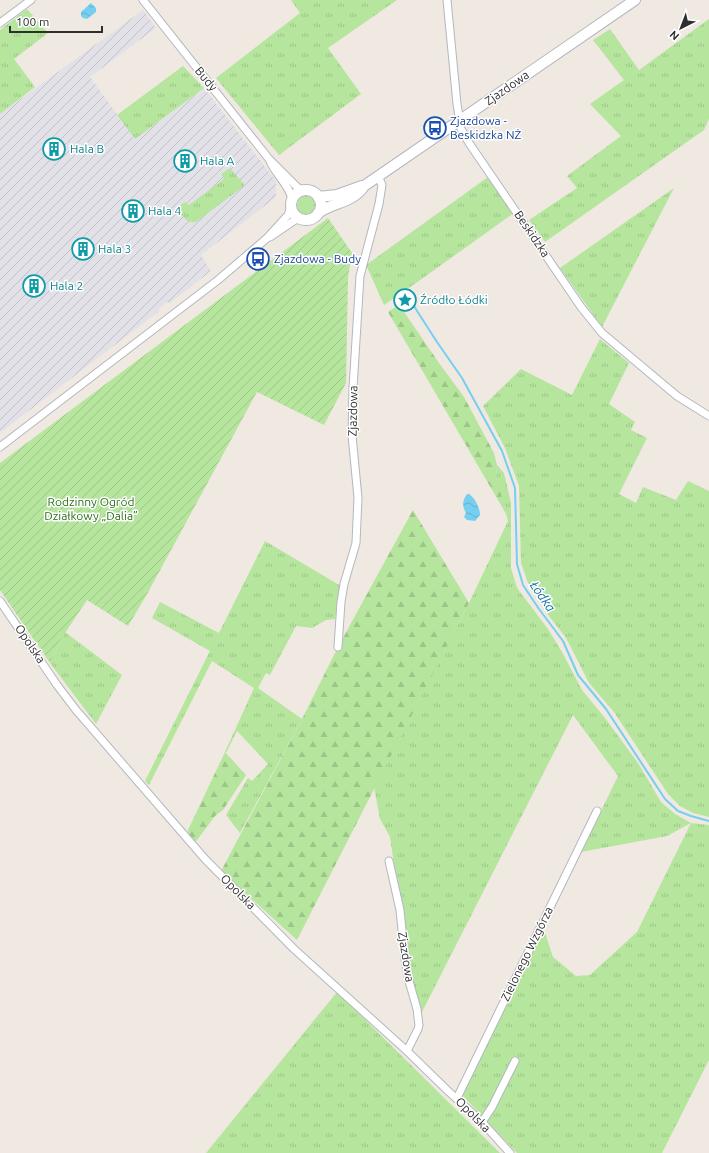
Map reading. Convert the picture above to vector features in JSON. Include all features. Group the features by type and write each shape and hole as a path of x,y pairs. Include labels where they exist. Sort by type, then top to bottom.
{"street":[{"path":"0,23 31,0"},
{"name":"Budy","path":"143,0 269,159 297,187 304,191"},
{"name":"Beskidzka","path":"447,0 456,100 462,132 581,307 602,333 677,396 709,416"},
{"name":"Zjazdowa","path":"318,213 352,198 359,193 364,186 378,176 635,0"},
{"name":"Budy","path":"269,159 273,168 290,192 292,204"},
{"name":"Zjazdowa","path":"338,647 341,602 344,584 356,543 358,498 352,435 353,388 360,276 379,204 382,185 378,176"},
{"name":"Zjazdowa","path":"318,197 337,195 356,187 364,186"},
{"path":"0,447 204,291 266,239 288,215 298,193 310,191 318,197 320,203 318,213 311,219 295,220 266,239"},
{"path":"292,204 296,216 301,219"},
{"name":"Opolska","path":"0,601 57,685 76,710 205,859 294,949 408,1051 482,1122 510,1153"},
{"name":"Zielonego Wzgórza","path":"457,1098 597,811"},
{"name":"Zjazdowa","path":"389,861 400,910 405,959 409,981 417,1009 419,1024 408,1051"},
{"path":"482,1122 492,1107 514,1061"}],"shaded area":[{"path":"143,10 156,28 90,77 135,139 204,88 276,181 276,197 201,255 211,271 170,303 167,302 158,312 0,433 0,114"}],"green space":[{"path":"291,0 397,0 328,48 361,94 279,155 216,78 300,13"},
{"path":"27,9 48,33 14,59 35,87 0,114 0,30"},
{"path":"709,19 709,119 704,130 545,242 529,220 577,188 567,176 621,136 590,104 624,80 593,40 610,29 639,70"},
{"path":"183,66 204,88 135,139 117,115"},
{"path":"230,168 244,183 244,186 196,222 188,221 178,209 176,210 176,208 185,202 189,205 224,179 221,174"},
{"path":"488,177 514,213 384,305 366,265"},
{"path":"674,188 602,327 560,268"},
{"path":"302,196 310,196 315,201 313,212 310,214 302,214 297,209 297,201"},
{"name":"Rodzinny Ogród Działkowy „Dalia”","path":"328,218 352,253 348,277 346,383 324,425 257,392 146,596 128,626 87,600 61,639 50,663 0,590 0,463"},
{"path":"397,306 402,309 464,397 494,453 497,465 496,478 508,517 388,312"},
{"path":"600,339 629,363 609,404 635,422 631,430 647,438 619,494 636,503 643,487 676,500 688,481 709,491 709,817 693,813 680,806 668,794 614,712 589,683 566,638 546,612 528,583 521,563 519,486 505,448 483,406 521,369 572,395"},
{"path":"497,465 504,473 511,503 511,568 517,588 548,629 582,690 605,718 638,763 661,802 675,814 691,823 667,836 581,852 618,776 573,715 421,1014 409,964 403,905 390,837 380,819 374,787 469,603 508,521 496,478"},
{"path":"413,510 469,603 297,940 221,871 302,719 338,647"},
{"path":"265,541 341,586 335,619 326,620 312,628 296,626 270,675 266,673 258,688 302,719 240,833 226,815 248,778 252,781 268,764 237,731 226,753 225,752 254,688 212,661 149,785 145,781 210,651 152,618 160,602 219,633"},
{"path":"65,632 122,675 96,724 50,663"},
{"path":"225,752 246,775 223,810 215,816 194,843 189,837 188,830"},
{"path":"691,823 709,825 709,1060 662,1153 517,1153 462,1095 543,927 553,957 576,976 590,975 637,932"},
{"path":"337,992 500,1153 206,1153"}],"water":[{"path":"91,3 96,8 96,12 87,19 83,18 81,16 81,12"},
{"path":"467,494 469,494 477,503 479,509 480,515 475,521 467,520 464,517 466,513 463,504"}],"waterway":[{"name":"Łódka","path":"410,300 462,378 502,451 515,488 517,564 523,585 563,641 578,675 606,709 665,799 678,811 709,821"}],"place":[{"name":"Zjazdowa - Beskidzka NŻ","path":"435,128"},
{"name":"Hala B","path":"54,149"},
{"name":"Hala A","path":"185,161"},
{"name":"Hala 4","path":"133,211"},
{"name":"Hala 3","path":"83,249"},
{"name":"Zjazdowa - Budy","path":"258,259"},
{"name":"Hala 2","path":"34,286"},
{"name":"Źródło Łódki","path":"405,300"}]}
